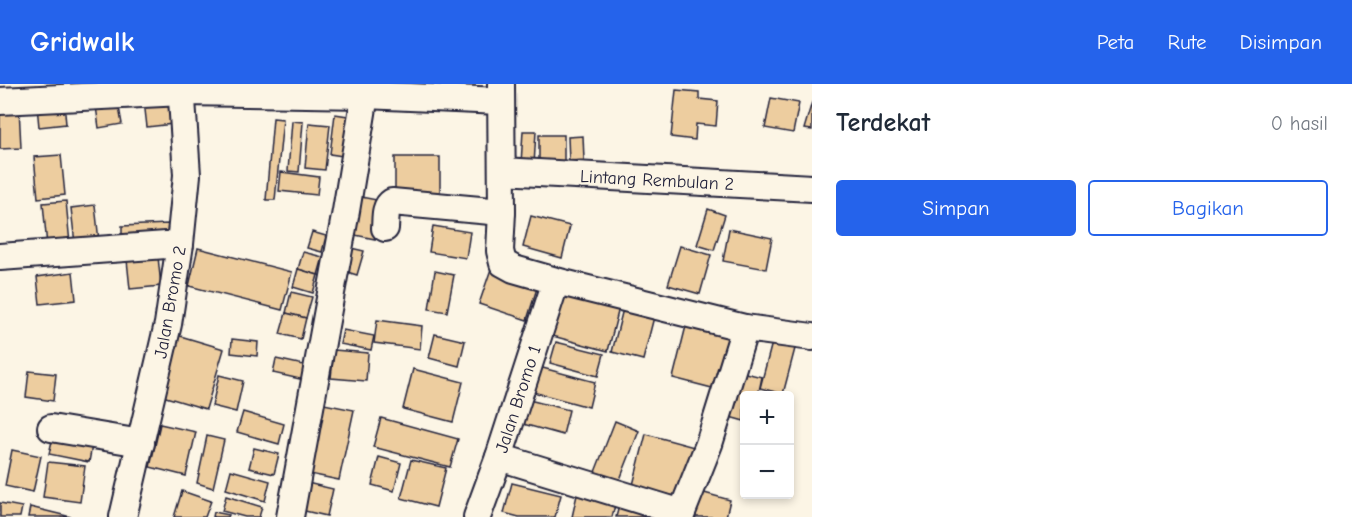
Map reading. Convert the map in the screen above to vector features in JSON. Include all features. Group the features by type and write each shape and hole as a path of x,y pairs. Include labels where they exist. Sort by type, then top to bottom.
{"street":[{"path":"0,101 182,88 365,95 500,92 502,171 500,251 503,262 514,269 556,281 745,328 812,336"},
{"name":"Jalan Bromo 2","path":"123,517 168,324 180,244 187,175 182,88"},
{"path":"290,517 365,95"},
{"name":"Lintang Rembulan 2","path":"502,171 812,189"},
{"path":"385,228 388,204 392,202 502,212"},
{"path":"0,257 180,244"},
{"name":"Jalan Bromo 1","path":"477,517 499,458 556,281"},
{"path":"499,458 681,515 709,444 745,328"},
{"path":"51,428 141,442"}],"building":[{"path":"676,90 699,92 699,99 718,101 716,126 696,124 695,140 671,137"},
{"path":"117,96 122,124 99,128 95,99"},
{"path":"169,98 173,124 147,127 144,101"},
{"path":"771,98 799,103 793,133 765,128"},
{"path":"812,102 812,130 804,129"},
{"path":"64,103 66,124 39,127 37,106"},
{"path":"19,107 21,148 0,149 0,108"},
{"path":"335,114 354,117 349,157 330,154"},
{"path":"273,118 283,119 275,200 266,200"},
{"path":"292,121 303,122 299,172 288,171"},
{"path":"309,123 330,125 325,170 305,168"},
{"path":"523,131 536,131 534,165 521,164"},
{"path":"539,135 564,135 564,166 539,166"},
{"path":"583,136 584,160 569,161 568,137"},
{"path":"61,155 65,195 38,198 34,157"},
{"path":"395,157 440,157 440,193 395,193"},
{"path":"281,172 319,177 317,195 279,191"},
{"path":"361,197 382,201 375,239 355,235"},
{"path":"66,201 70,244 47,246 43,203"},
{"path":"95,205 99,241 75,244 71,208"},
{"path":"708,209 725,215 714,250 697,245"},
{"path":"531,216 570,226 562,258 523,247"},
{"path":"168,224 168,243 122,245 122,226"},
{"path":"433,226 470,232 466,258 429,252"},
{"path":"729,229 772,238 766,269 723,261"},
{"path":"312,232 326,236 322,252 307,248"},
{"path":"680,246 711,255 700,294 668,285"},
{"path":"198,248 292,272 282,310 189,286"},
{"path":"351,248 364,251 357,275 344,271"},
{"path":"303,252 323,257 318,275 298,269"},
{"path":"158,257 161,286 130,289 127,260"},
{"path":"298,269 318,275 313,293 293,287"},
{"path":"491,269 538,285 527,320 479,304"},
{"path":"435,271 454,275 447,312 429,309"},
{"path":"73,272 76,300 40,304 37,277"},
{"path":"562,285 621,300 608,351 549,335"},
{"path":"291,292 312,297 306,318 286,313"},
{"path":"624,305 655,313 643,360 612,352"},
{"path":"286,313 306,318 301,339 280,334"},
{"path":"377,320 422,326 420,349 374,343"},
{"path":"687,322 731,333 716,389 673,378"},
{"path":"343,330 374,336 371,350 340,344"},
{"path":"435,334 465,341 459,366 429,358"},
{"path":"177,335 224,349 206,409 159,395"},
{"path":"774,335 797,341 784,391 760,388"},
{"path":"232,339 258,342 257,356 231,353"},
{"path":"556,342 604,354 598,376 550,363"},
{"path":"334,350 368,353 366,381 331,378"},
{"path":"276,359 313,367 309,381 273,373"},
{"path":"539,367 595,382 589,407 533,392"},
{"path":"413,369 463,382 453,422 403,409"},
{"path":"29,371 56,374 53,401 26,397"},
{"path":"737,371 762,377 759,391 740,391 740,420 726,416"},
{"path":"219,375 243,381 236,412 212,406"},
{"path":"529,400 569,410 563,435 523,424"},
{"path":"319,403 354,410 339,480 305,473"},
{"path":"243,412 284,424 279,444 237,432"},
{"path":"381,418 458,439 450,467 373,447"},
{"path":"615,421 639,431 619,482 595,472"},
{"path":"160,424 196,432 186,476 150,467"},
{"path":"54,432 93,440 89,462 49,454"},
{"path":"646,434 694,447 681,498 633,485"},
{"path":"207,436 224,440 213,488 197,483"},
{"path":"254,448 279,454 274,474 249,468"},
{"path":"12,450 41,456 33,492 5,486"},
{"path":"379,457 401,463 394,491 372,485"},
{"path":"411,460 446,468 436,507 401,498"},
{"path":"48,462 85,466 80,502 43,497"},
{"path":"231,470 270,481 265,501 226,489"},
{"path":"303,482 333,489 327,516 296,509"},
{"path":"512,483 561,495 555,517 519,517 504,513"},
{"path":"579,486 617,497 612,517 572,517"},
{"path":"182,491 211,501 205,517 174,517"},
{"path":"697,491 730,500 726,517 690,517"},
{"path":"226,496 262,507 259,517 245,517 222,511"},
{"path":"0,503 22,507 20,517 0,517"},
{"path":"619,506 654,517 616,517"},
{"path":"30,507 71,517 28,517"},
{"path":"214,512 229,515 228,517 213,517"}]}
